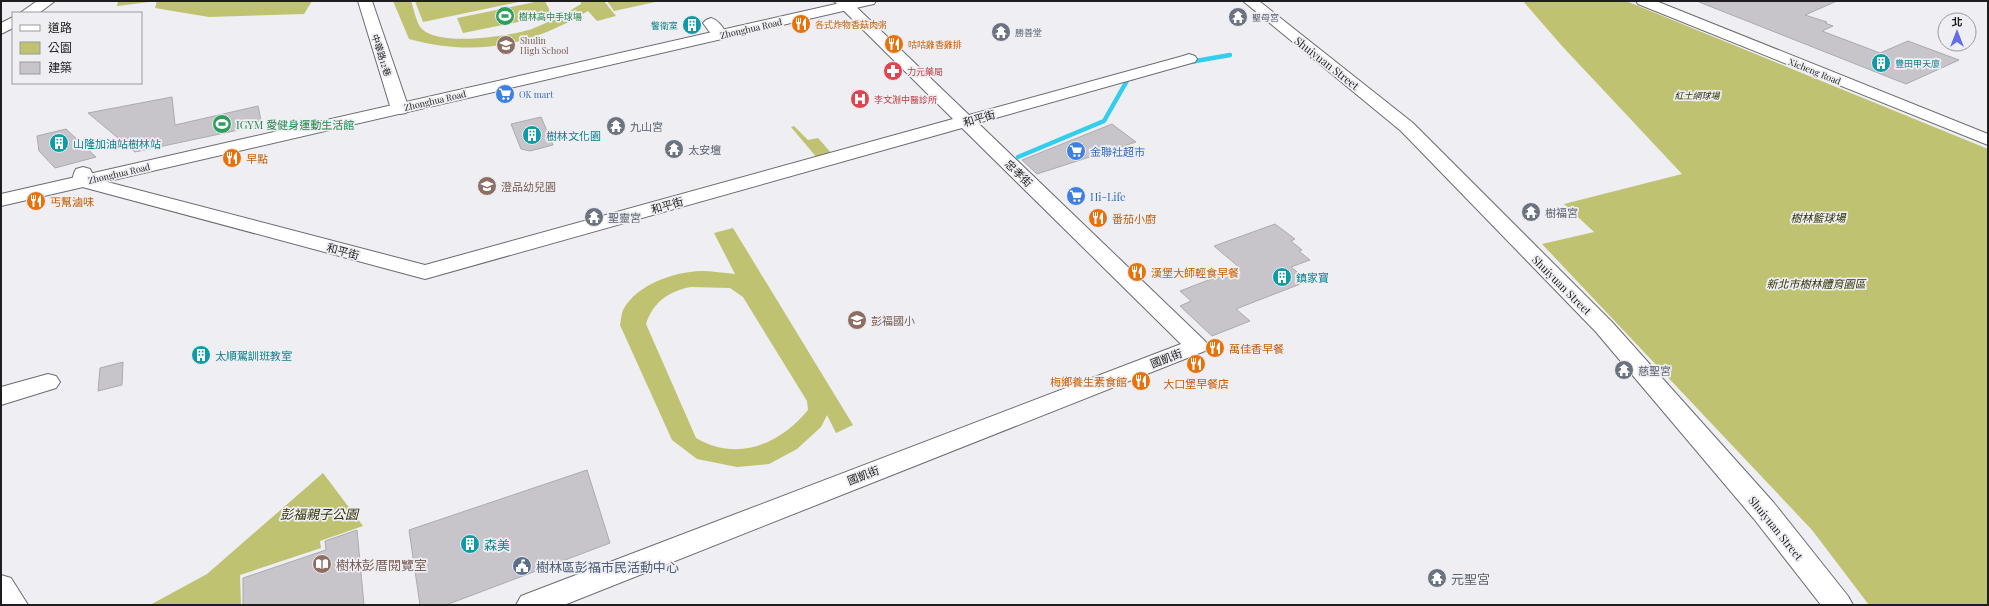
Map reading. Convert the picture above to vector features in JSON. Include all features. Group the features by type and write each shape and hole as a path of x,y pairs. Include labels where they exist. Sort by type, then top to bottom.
{"street":[{"path":"30,12 48,1"},
{"name":"中華路12巷","path":"365,1 398,105"},
{"name":"Zhonghua Road","path":"1,192 83,177 398,105 715,29 843,3 869,1"},
{"name":"Shuiyuan Street","path":"1250,1 1407,127 1604,327 1764,511 1838,605"},
{"name":"Xicheng Road","path":"1643,1 1988,140"},
{"name":"Xicheng Road","path":"1673,1 1988,125"},
{"name":"忠孝街","path":"843,3 1197,346"},
{"path":"1,29 12,23"},
{"name":"和平街","path":"83,177 347,252 425,272 1189,59"},
{"name":"Zhonghua Road","path":"1,200 83,177"},
{"name":"國凱街","path":"531,605 1197,346"},
{"path":"1,396 48,382"},
{"path":"1,587 14,605"}],"green space":[{"path":"118,1 157,1 117,6"},
{"path":"157,1 312,1 304,14 209,17 155,8"},
{"path":"393,1 411,1 417,20 422,29 443,38 459,39 492,37 522,32 551,21 581,4 581,1 604,1 616,16 597,21 588,11 545,33 523,40 502,45 457,47 409,39"},
{"path":"415,1 523,1 423,22"},
{"name":"樹林高中手球場","path":"545,1 552,15 463,33 457,18"},
{"path":"607,1 660,1 614,11"},
{"name":"新北市樹林體育園區","path":"1523,1 1626,1 1988,149 1988,605 1869,605 1812,530 1542,244 1594,232 1564,204 1682,174 1562,46"},
{"path":"794,126 808,140 818,138 833,155 818,159 791,127"},
{"path":"733,228 853,425 836,433 827,415 821,427 797,449 769,464 737,467 697,459 672,440 620,325 623,310 629,301 637,293 657,281 679,274 701,271 735,274 714,233","holes":["691,287 730,288 743,297 807,401 808,410 784,433 771,441 742,449 727,449 711,445 696,438 646,324 649,316 658,304 676,291"]},
{"name":"彭福親子公園","path":"323,473 363,526 320,541 321,548 240,575 241,605 150,605 207,574"}],"building":[{"path":"1837,1 1805,15 1827,22 1825,23 1833,26 1822,31 1880,53 1908,41 1959,60 1906,84 1699,2"},
{"path":"172,97 175,125 258,106 262,125 135,152 88,113"},
{"name":"樹林文化園","path":"541,117 553,145 530,151 521,149 511,124"},
{"name":"金聯社超市","path":"1112,124 1136,142 1037,174 1022,160"},
{"name":"山隆加油站樹林站","path":"66,129 96,157 55,168 39,151 37,136"},
{"name":"鎮家寶","path":"1275,224 1295,239 1291,241 1302,250 1299,251 1310,260 1291,267 1308,281 1236,309 1250,321 1212,336 1180,306 1191,301 1180,291 1240,268 1214,246"},
{"path":"123,362 122,385 98,391 100,368"},
{"name":"森美","path":"587,470 610,543 446,605 420,605 409,530"},
{"name":"樹林彭厝閱覽室","path":"357,530 364,605 243,605 243,578 326,550 325,541"}],"waterway":[{"path":"1190,62 1230,55"},
{"path":"1018,157 1104,121 1128,79 1133,78"}],"place":[{"name":"樹林高中手球場","path":"505,16"},
{"name":"聖母宮","path":"1238,17"},
{"name":"各式炸物香菇肉粥","path":"801,24"},
{"name":"警衛室","path":"692,25"},
{"name":"勝善堂","path":"1001,32"},
{"name":"咕咕雞香雞排","path":"894,44"},
{"name":"Shulin High School","path":"506,45"},
{"name":"豐田甲天廈","path":"1881,63"},
{"name":"力元藥局","path":"893,71"},
{"name":"OK mart","path":"505,94"},
{"name":"李文淵中醫診所","path":"860,99"},
{"name":"IGYM 愛健身運動生活館","path":"222,124"},
{"name":"九山宮","path":"616,126"},
{"name":"樹林文化園","path":"532,135"},
{"name":"山隆加油站樹林站","path":"59,143"},
{"name":"太安壇","path":"674,149"},
{"name":"金聯社超市","path":"1076,151"},
{"name":"早點","path":"232,158"},
{"name":"澄品幼兒園","path":"487,186"},
{"name":"Hi-Life","path":"1076,196"},
{"name":"丐幫滷味","path":"36,201"},
{"name":"樹福宮","path":"1531,212"},
{"name":"聖靈宮","path":"594,217"},
{"name":"番茄小廚","path":"1098,218"},
{"name":"漢堡大師輕食早餐","path":"1137,272"},
{"name":"鎮家寶","path":"1282,277"},
{"name":"彭福國小","path":"857,320"},
{"name":"萬佳香早餐","path":"1215,348"},
{"name":"太順駕訓班教室","path":"201,355"},
{"name":"大口堡早餐店","path":"1196,364"},
{"name":"慈聖宮","path":"1624,370"},
{"name":"梅鄉養生素食館","path":"1141,381"},
{"name":"森美","path":"470,544"},
{"name":"樹林彭厝閱覽室","path":"322,564"},
{"name":"樹林區彭福市民活動中心","path":"522,566"},
{"name":"元聖宮","path":"1437,578"}],"park label":[{"name":"紅土網球場","path":"1697,95"},
{"name":"樹林籃球場","path":"1818,217"}]}
